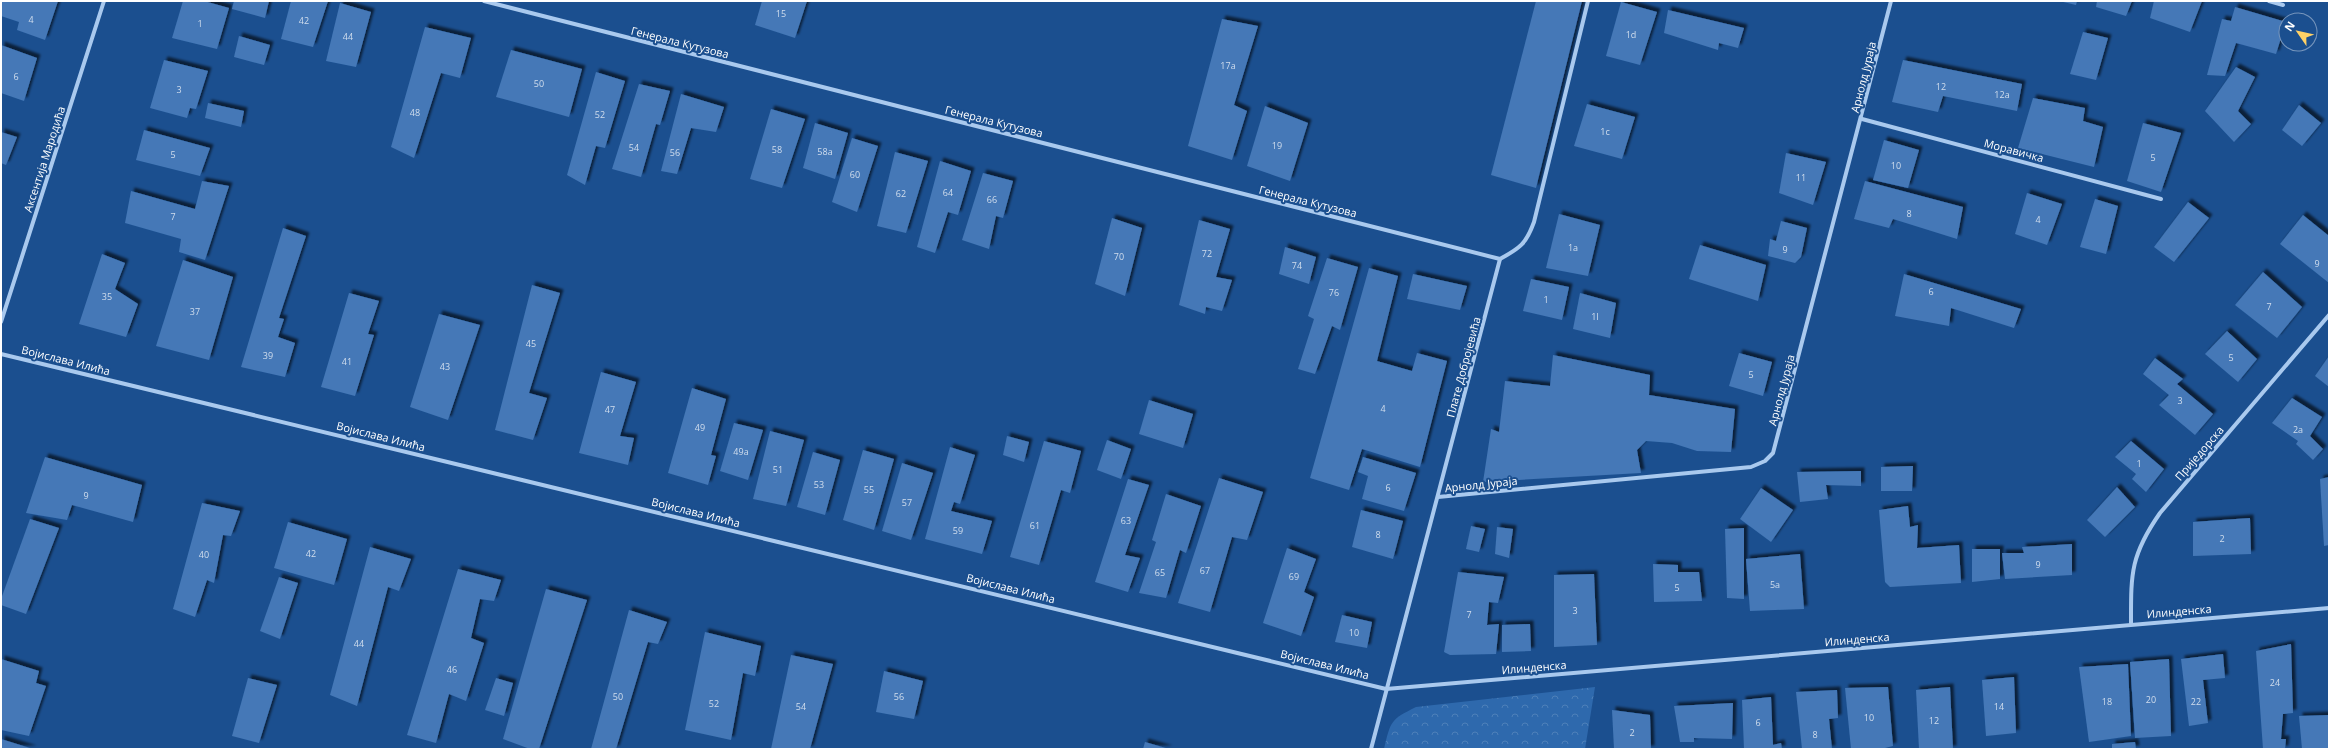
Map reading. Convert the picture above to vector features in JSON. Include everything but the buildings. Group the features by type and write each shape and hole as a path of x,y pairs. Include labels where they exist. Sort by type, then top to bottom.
{"street":[{"name":"Аксентија Мародића","path":"1,322 104,1"},
{"name":"Генерала Кутузова","path":"484,1 1500,259"},
{"path":"1500,259 1518,249 1528,238 1534,222 1588,1"},
{"name":"Арнолд Јураја","path":"1438,497 1751,467 1765,461 1773,453 1862,119 1891,1"},
{"path":"2269,1 2283,5"},
{"name":"Моравичка","path":"1862,119 2160,198"},
{"name":"Плате Добројевића","path":"1371,749 1500,259"},
{"name":"Приједорска","path":"2131,624 2132,573 2145,534 2160,513 2329,315"},
{"name":"Војислава Илића","path":"1,354 1386,689"},
{"name":"Илинденска","path":"1386,689 2329,608"}],"green space":[{"path":"1595,687 1585,749 1384,749 1388,732 1393,722 1401,715 1416,707"}]}
